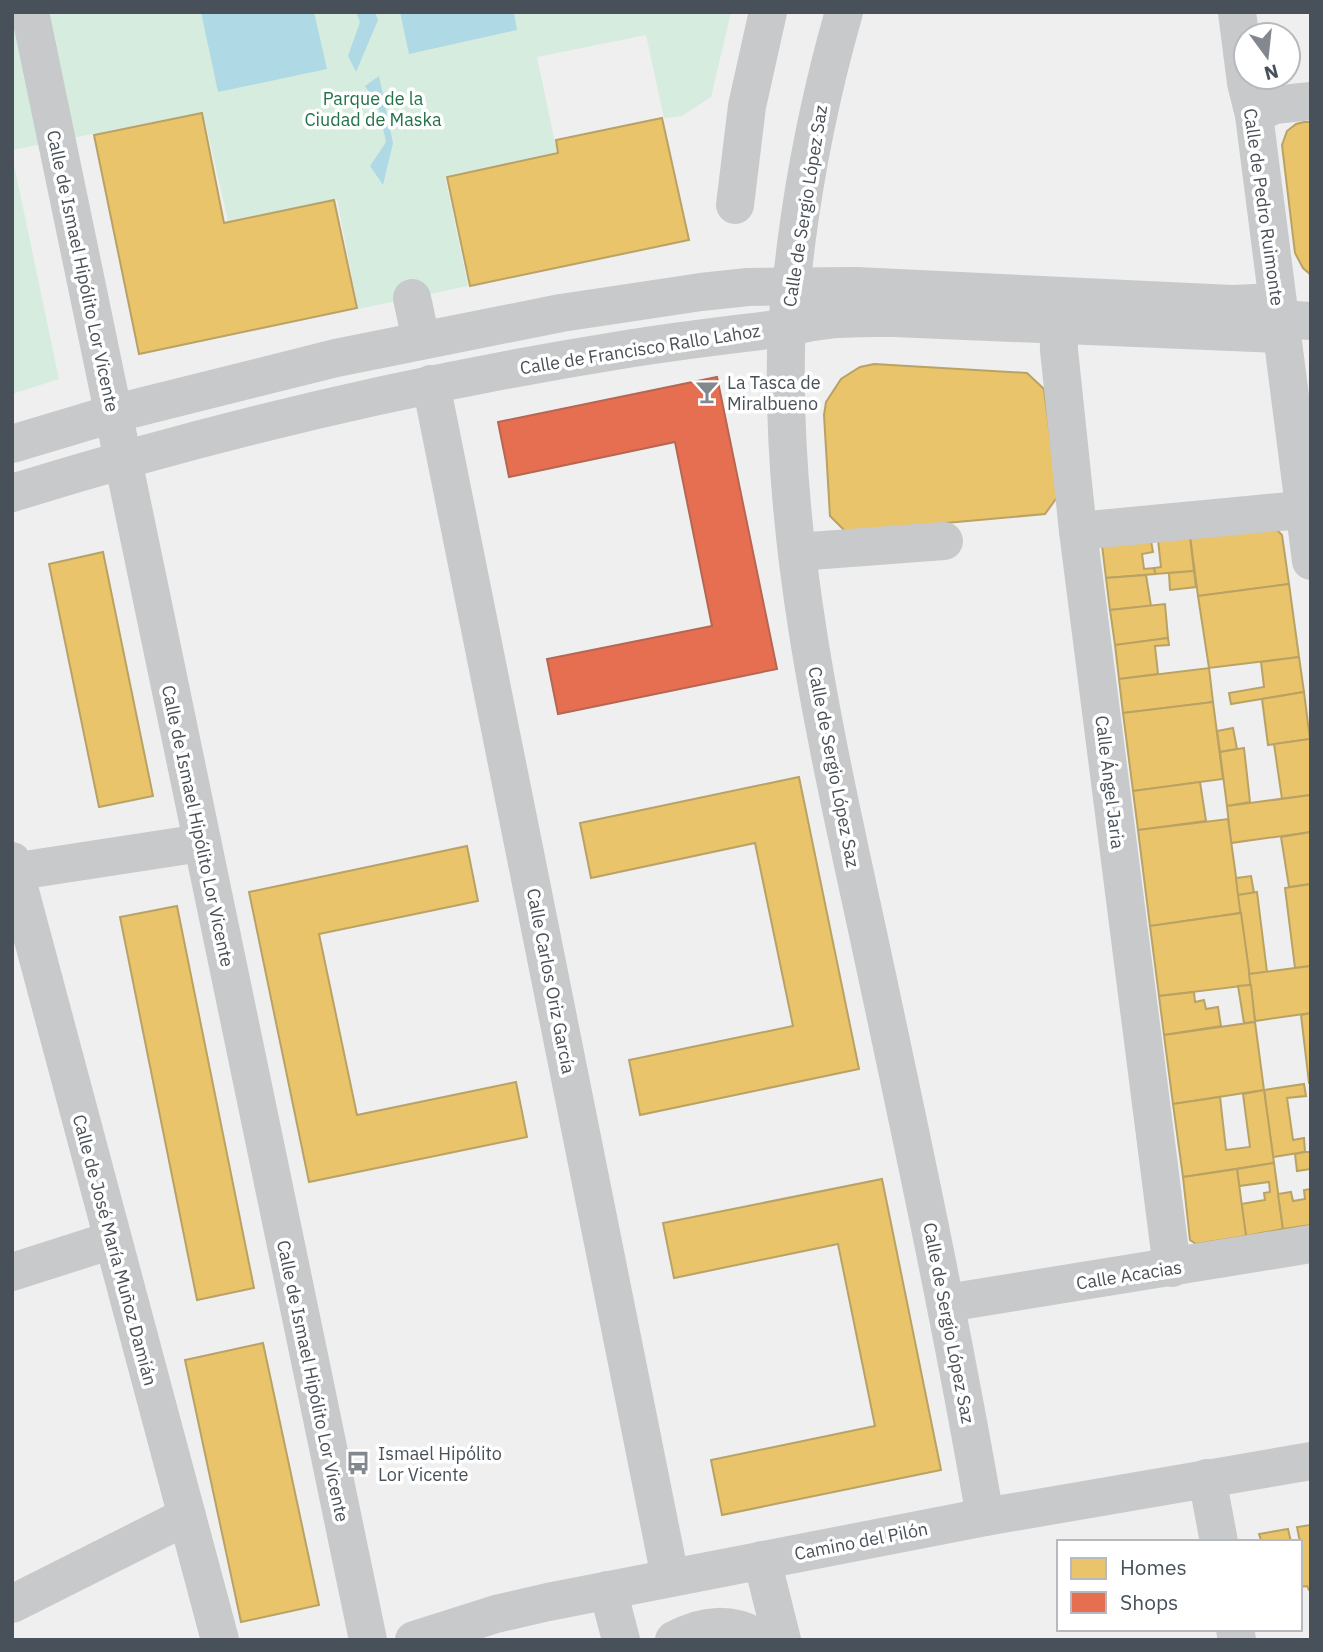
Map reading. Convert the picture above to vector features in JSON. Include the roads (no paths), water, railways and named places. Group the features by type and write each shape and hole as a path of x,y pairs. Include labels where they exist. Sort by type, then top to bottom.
{"street":[{"name":"Calle de Ismael Hipólito Lor Vicente","path":"30,12 368,1640"},
{"path":"735,205 745,116 768,12"},
{"name":"Calle de Sergio López Saz","path":"844,12 817,117 806,179 787,327 787,445 797,552 821,719 947,1303 985,1517"},
{"name":"Calle de Pedro Ruimonte","path":"1237,12 1246,83 1254,115 1287,319 1311,561"},
{"path":"1254,115 1273,104 1311,102"},
{"name":"Calle de Francisco Rallo Lahoz","path":"12,444 112,414 421,340 626,302 736,288 856,286 1058,309 1287,319"},
{"path":"412,298 421,340"},
{"name":"Calle de Francisco Rallo Lahoz","path":"12,493 123,460 336,405 431,384 624,349 848,318 1058,309"},
{"name":"Calle Ángel Jaria","path":"1058,309 1078,531 1172,1268"},
{"name":"Calle Carlos Oriz García","path":"431,384 670,1577"},
{"path":"1078,531 1307,509"},
{"path":"797,552 944,541"},
{"path":"13,868 201,843"},
{"name":"Calle de José María Muñoz Damián","path":"13,868 220,1640"},
{"path":"12,1272 112,1240"},
{"name":"Calle Acacias","path":"947,1303 1311,1244"},
{"name":"Camino del Pilón","path":"414,1640 496,1614 670,1577 985,1517 1311,1461"},
{"path":"1207,1478 1219,1540"},
{"path":"12,1604 187,1516"},
{"path":"762,1560 782,1640"},
{"path":"608,1590 621,1640"},
{"path":"674,1640 709,1626 733,1627 750,1632 761,1640"}],"water":[{"path":"201,12 314,12 327,69 218,92"},
{"path":"356,12 375,12 378,20 356,72 348,56 360,22"},
{"path":"400,12 514,12 517,30 409,54"},
{"path":"379,76 393,143 383,185 370,166 386,142 378,106 365,86"}],"place":[{"name":"La Tasca de Miralbueno","path":"707,392"},
{"name":"Ismael Hipólito Lor Vicente","path":"358,1463"}],"park label":[{"name":"Parque de la Ciudad de Maska","path":"373,108"}]}
